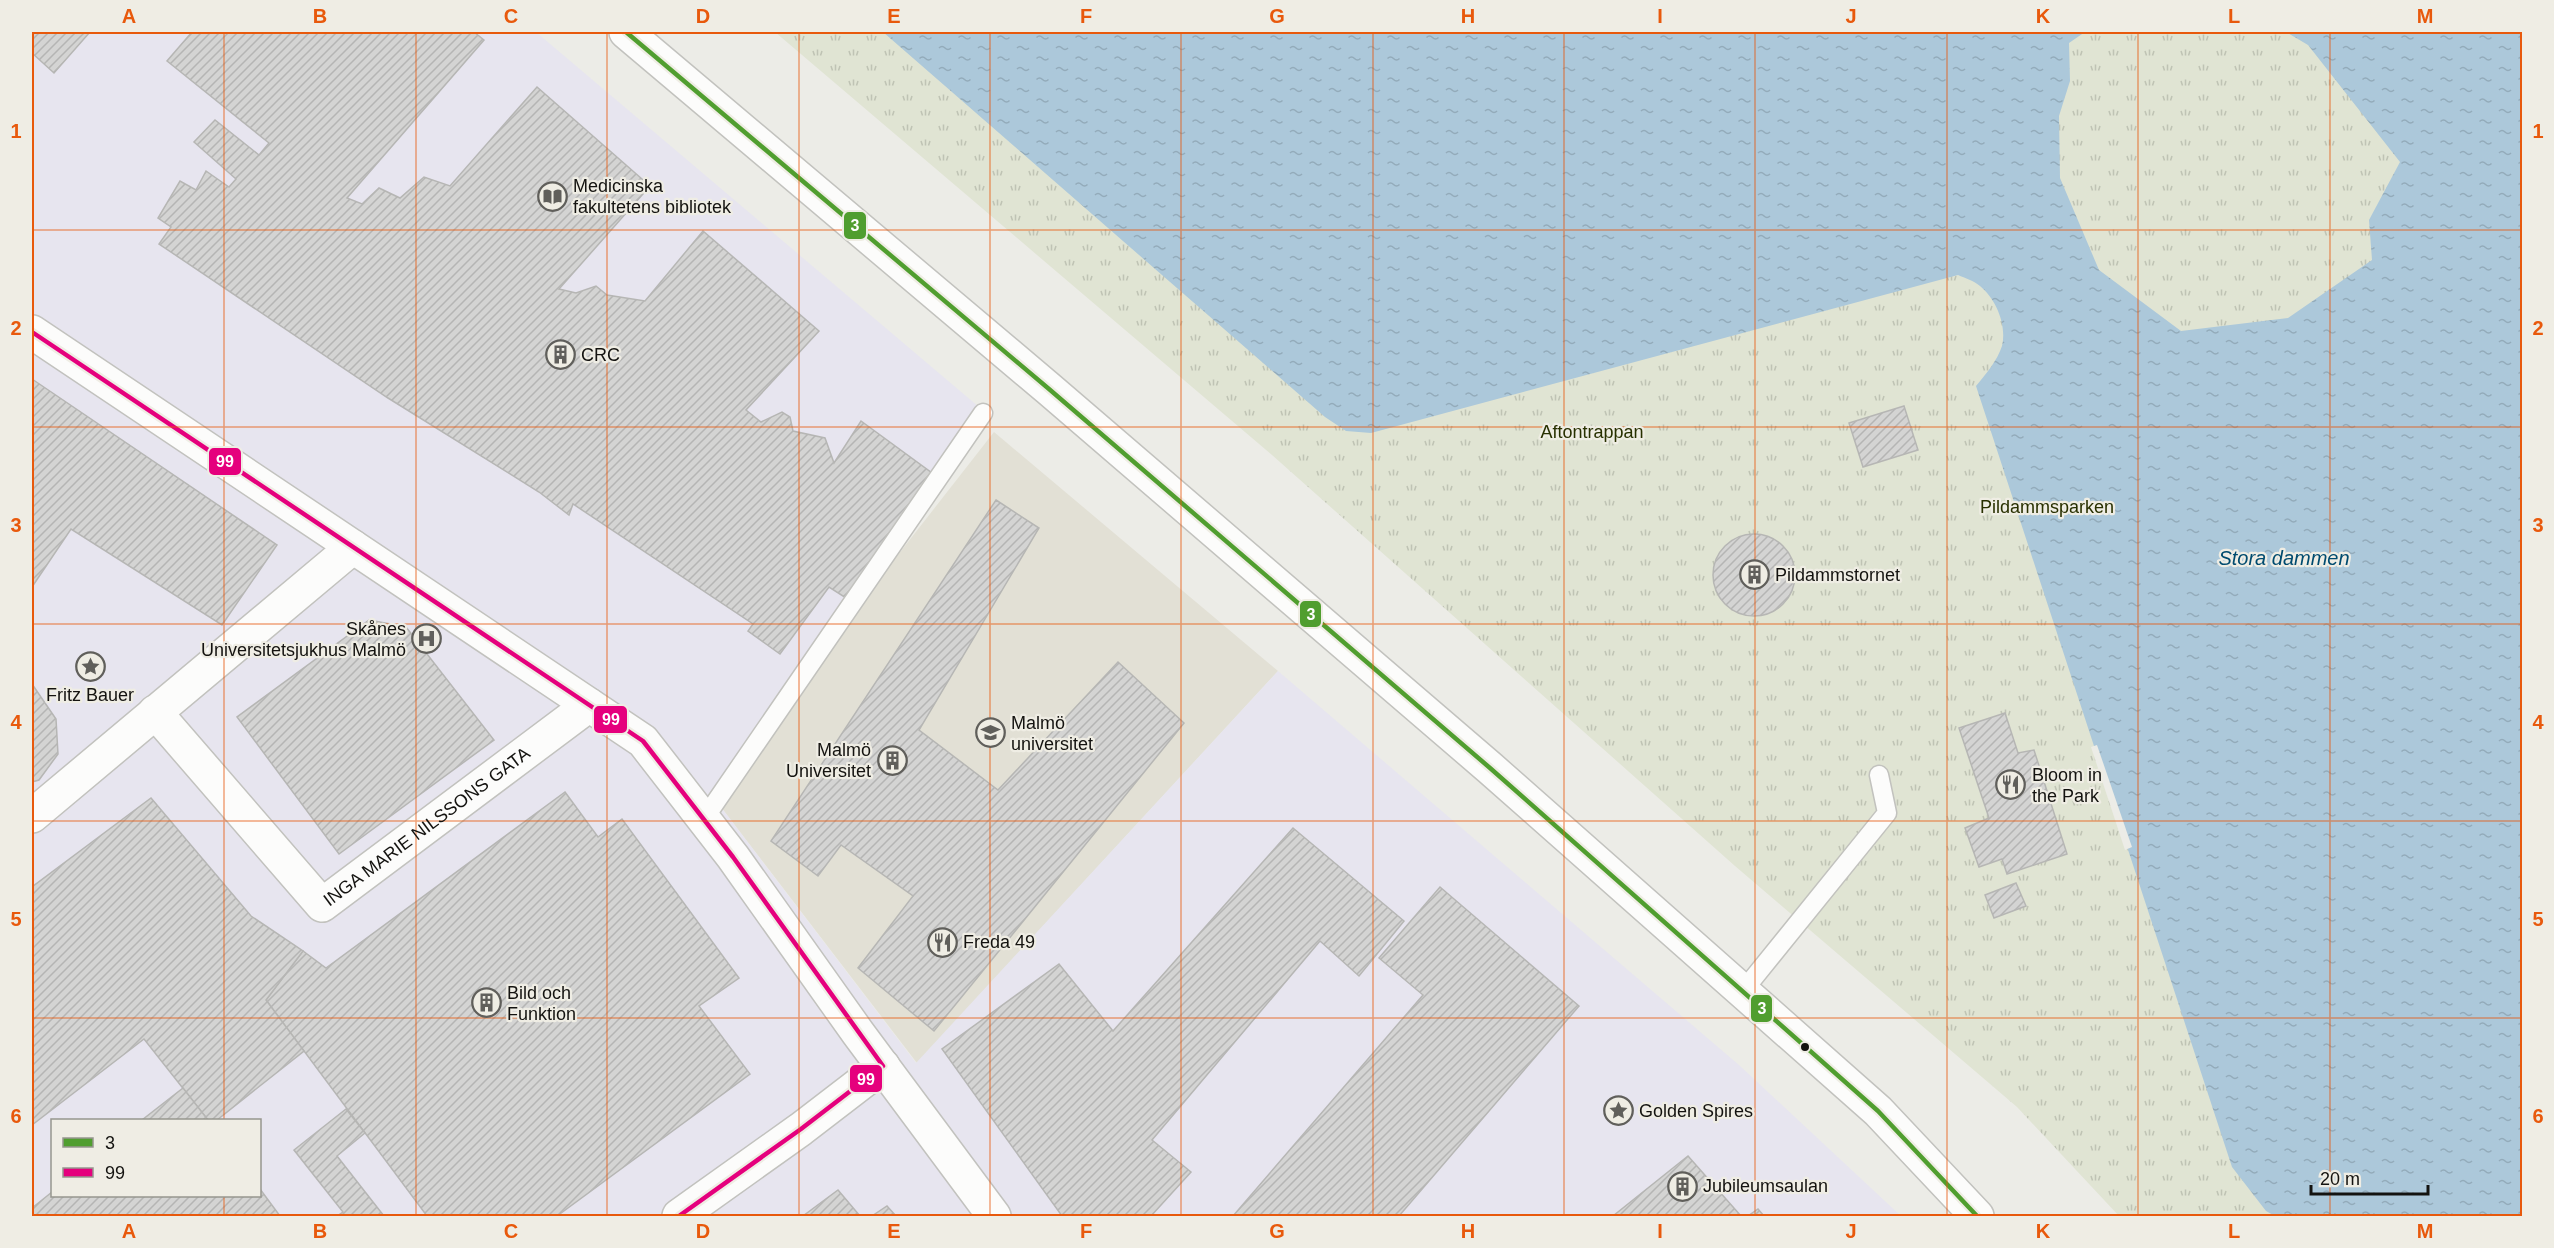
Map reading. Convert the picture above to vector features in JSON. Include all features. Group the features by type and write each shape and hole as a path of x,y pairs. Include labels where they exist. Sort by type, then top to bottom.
{"street":[{"path":"626,32 1085,420 1491,768 1878,1110 1977,1216"},
{"path":"32,332 643,741 704,819 994,1216"},
{"path":"32,816 353,547"},
{"name":"INGA MARIE NILSSONS GATA","path":"155,712 322,905 590,705"},
{"path":"679,1216 801,1129 883,1066"}],"lane":[{"path":"704,819 983,413"},
{"path":"1743,991 1887,813 1879,775"}],"shaded area":[{"name":"Skånes Universitetsjukhus Malmö","path":"32,32 536,32 979,407 711,794 916,1063 1278,671 1739,1065 1901,1216 32,1216"},
{"name":"Malmö universitet","path":"994,432 1278,671 917,1063 711,794"}],"green space":[{"name":"Pildammsparken","path":"775,32 2522,32 2522,1216 2119,1216 2017,1107 1735,866 1272,455"}],"water":[{"name":"Stora dammen","path":"883,32 2085,32 2069,43 2070,81 2059,116 2060,178 2099,270 2181,331 2288,318 2372,260 2369,220 2400,162 2308,45 2286,32 2522,32 2522,1216 2275,1216 2266,1211 2232,1167 1976,386 1997,357 2003,338 1999,313 1986,291 1978,284 1958,275 1371,433 1346,431 1325,417"}],"pier":[{"path":"2097,745 2132,847 2125,850 2091,747"}],"building":[{"path":"32,32 90,32 54,73 32,53"},
{"name":"CRC","path":"192,32 474,32 484,40 347,198 362,204 379,188 400,198 424,177 450,186 537,87 650,186 559,289 576,293 596,286 607,295 645,301 703,231 819,331 746,410 761,422 782,412 790,417 793,431 825,438 834,463 861,421 932,473 846,598 829,587 780,654 748,631 753,624 573,504 569,515 539,492 388,398 159,244 171,227 158,218 180,181 196,190 206,171 229,187 236,179 194,142 215,120 259,155 269,143 167,61"},
{"path":"32,379 277,545 222,625 71,529 32,587"},
{"path":"1904,406 1918,450 1863,467 1849,423"},
{"name":"Malmö Universitet","path":"996,500 1039,528 919,730 998,790 1118,662 1184,723 934,1031 858,968 913,896 841,845 818,876 771,841"},
{"name":"Pildammstornet","path":"1754,534 1770,538 1783,546 1791,559 1795,575 1791,591 1783,604 1770,612 1754,616 1738,612 1725,604 1717,591 1713,575 1717,559 1725,546 1738,538"},
{"path":"369,620 406,627 494,740 339,854 237,717"},
{"path":"32,684 56,719 58,754 39,780 32,782"},
{"name":"Bloom in the Park","path":"2005,713 2018,753 2034,750 2067,854 2007,874 2002,859 1979,867 1965,828 1989,818 1959,728"},
{"name":"Bild och Funktion","path":"565,792 598,837 622,819 739,978 699,1006 750,1074 557,1216 427,1216 266,1000 303,951 326,968"},
{"path":"151,798 251,916 303,951 266,1000 304,1051 218,1119 207,1119 144,1039 32,1125 32,887"},
{"path":"1293,828 1404,921 1359,976 1320,941 1152,1140 1191,1172 1151,1216 1062,1216 942,1049 1059,964 1113,1031"},
{"path":"2016,883 2026,906 1994,918 1985,895"},
{"path":"1440,887 1579,1006 1399,1216 1233,1216 1423,995 1379,958"},
{"path":"183,1088 207,1119 143,1119"},
{"path":"346,1109 365,1133 337,1156 384,1216 337,1216 343,1212 294,1150"},
{"name":"Jubileumsaulan","path":"1688,1156 1741,1216 1613,1216"},
{"path":"261,1190 280,1216 33,1216 32,1208 51,1193 51,1197 261,1197"},
{"path":"838,1190 860,1216 803,1216"},
{"path":"887,1206 896,1216 872,1216"},
{"name":"Jubileumsaulan","path":"1758,1209 1764,1216 1748,1216"}],"transit line":[{"name":"3","path":"626,32 1049,389 1490,768 1878,1111 1977,1216"},
{"name":"99","path":"32,332 643,741 733,857 883,1066 801,1129 679,1216"}],"place":[{"name":"Medicinska fakultetens bibliotek","path":"552,196"},
{"name":"CRC","path":"560,355"},
{"name":"Pildammstornet","path":"1754,575"},
{"name":"Skånes Universitetsjukhus Malmö","path":"427,639"},
{"name":"Fritz Bauer","path":"90,666"},
{"name":"Malmö universitet","path":"990,733"},
{"name":"Malmö Universitet","path":"892,760"},
{"name":"Bloom in the Park","path":"2011,785"},
{"name":"Freda 49","path":"942,942"},
{"name":"Bild och Funktion","path":"486,1003"},
{"name":"Golden Spires","path":"1618,1111"},
{"name":"Jubileumsaulan","path":"1682,1186"}],"park label":[{"name":"Aftontrappan","path":"1592,432"}]}
